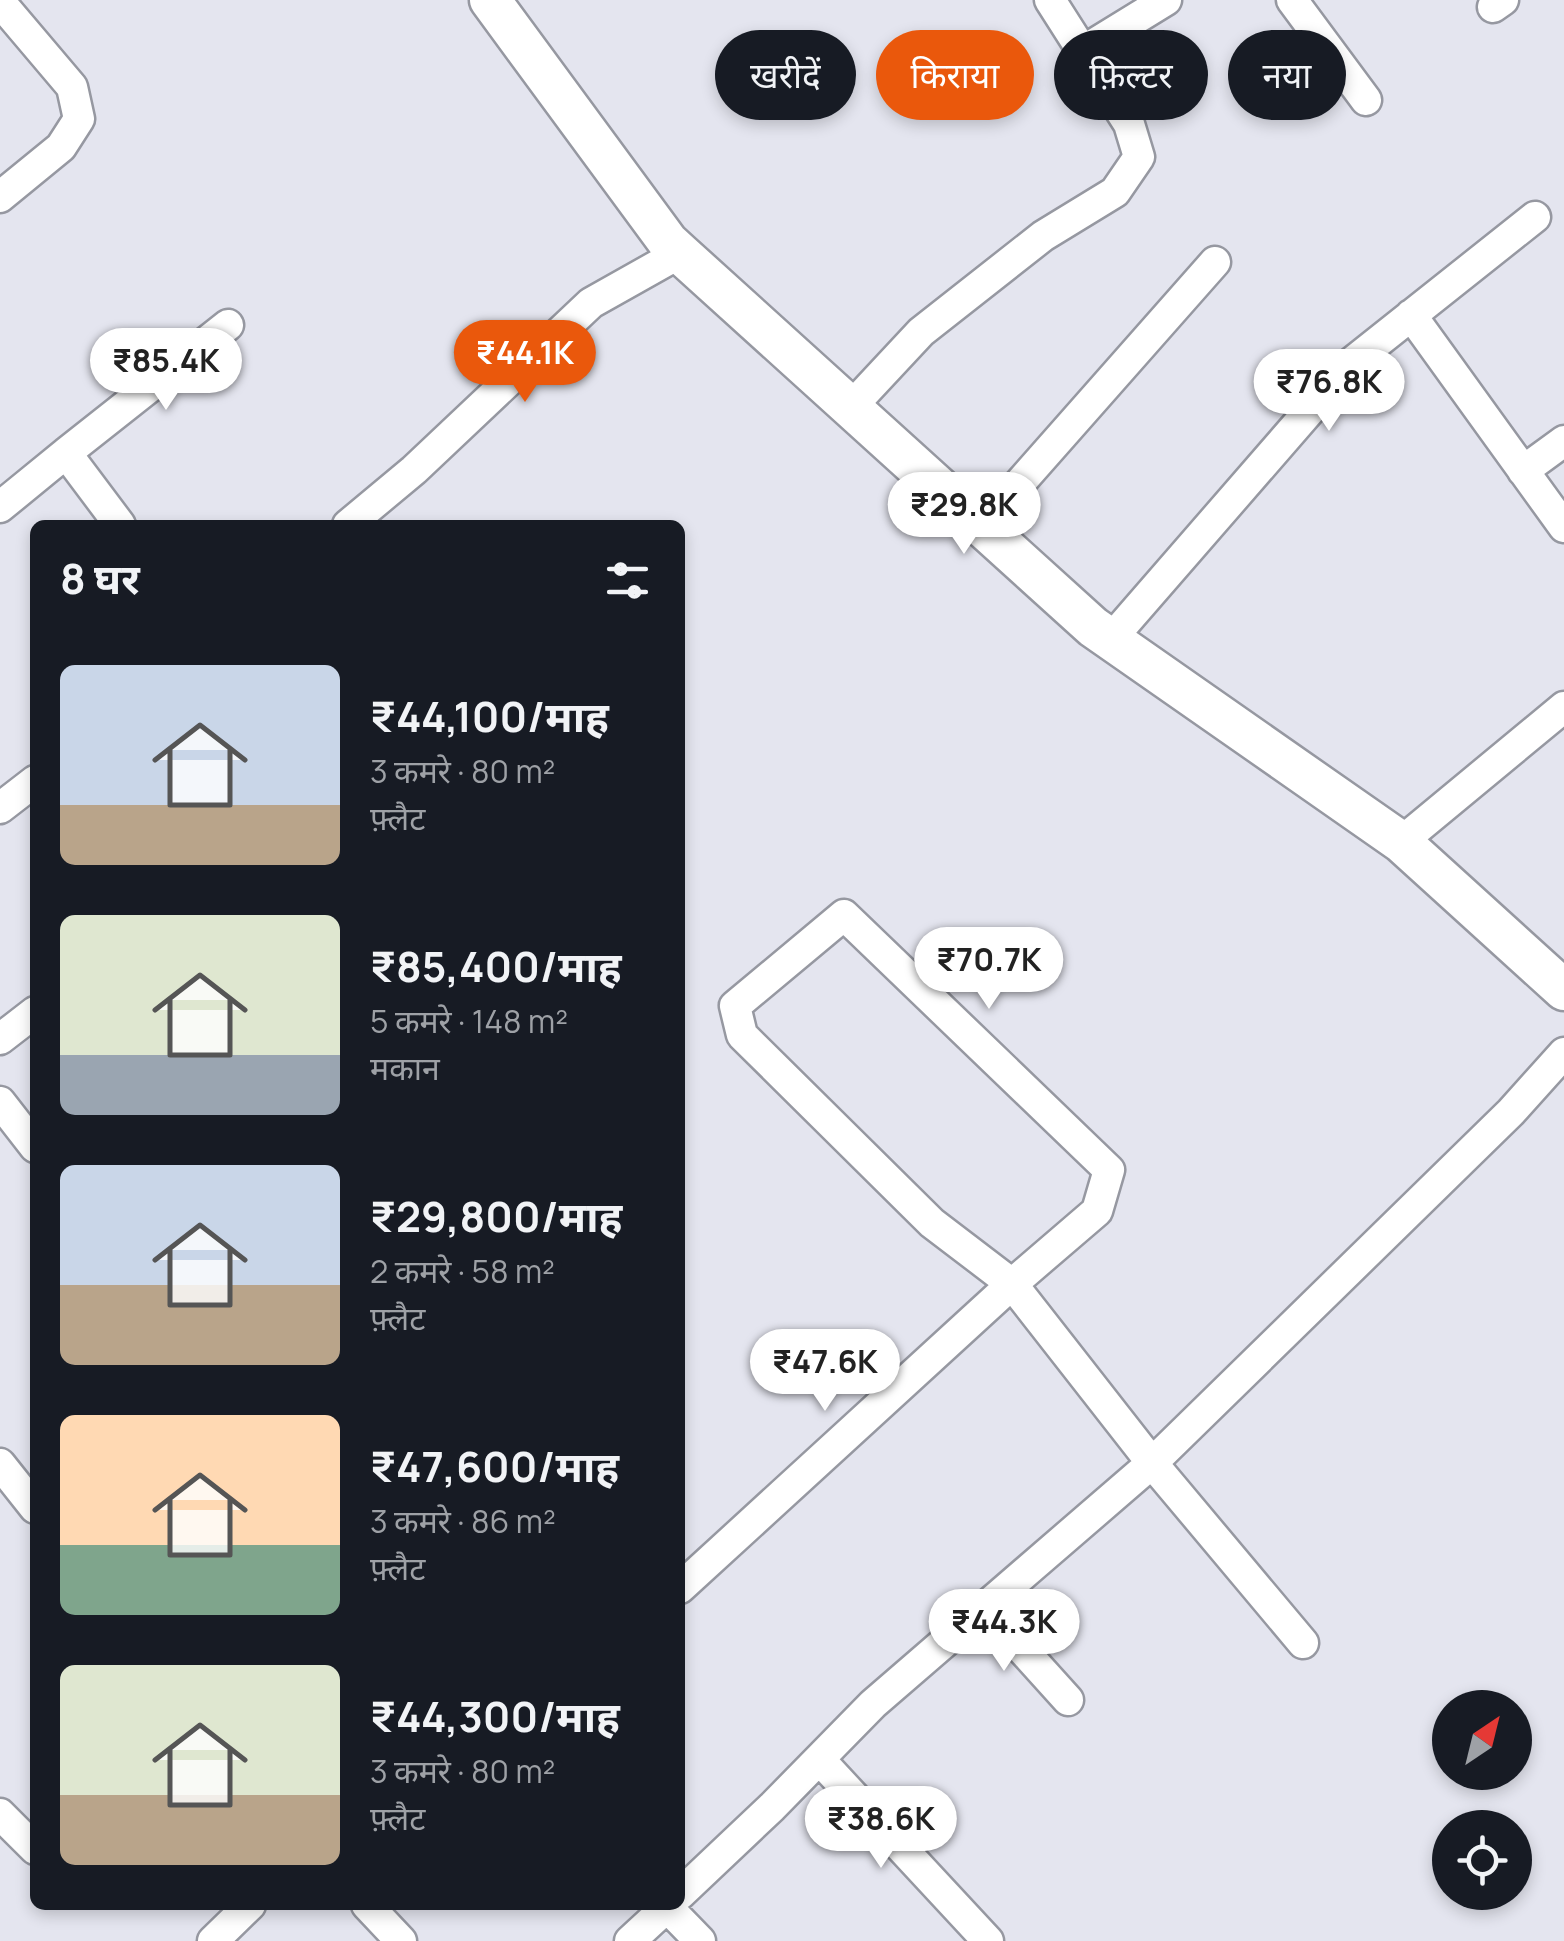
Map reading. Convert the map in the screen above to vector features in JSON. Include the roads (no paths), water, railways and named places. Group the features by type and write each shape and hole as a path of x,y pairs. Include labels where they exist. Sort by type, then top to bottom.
{"street":[{"path":"490,0 668,242 1093,627 1400,842 1564,990"},
{"path":"1050,0 1070,30"},
{"path":"1116,30 1166,0"},
{"path":"1292,0 1366,100"},
{"path":"0,2 72,87 79,119 61,147 0,197"},
{"path":"850,407 921,332 1043,236 1114,192 1139,157 1126,120"},
{"path":"1111,639 1350,364 1534,217"},
{"path":"354,520 414,470 591,303 680,253"},
{"path":"982,526 1215,262"},
{"path":"1411,315 1564,527"},
{"path":"0,507 228,325"},
{"path":"1523,471 1564,441"},
{"path":"66,453 116,520"},
{"path":"1400,842 1564,707"},
{"path":"0,808 30,785"},
{"path":"685,1583 1012,1284 1097,1211 1109,1170 844,914 735,1006 742,1035 932,1223 1012,1284 1152,1463 1303,1643"},
{"path":"0,1039 30,1016"},
{"path":"685,1889 873,1704 1152,1463 1511,1112 1564,1053"},
{"path":"0,1102 30,1141"},
{"path":"0,1464 30,1502"},
{"path":"984,1607 1068,1700"},
{"path":"819,1759 988,1941"},
{"path":"0,1814 30,1844"},
{"path":"212,1941 245,1910"},
{"path":"373,1910 401,1941"},
{"path":"630,1941 663,1910"},
{"path":"678,1910 700,1941"}]}
